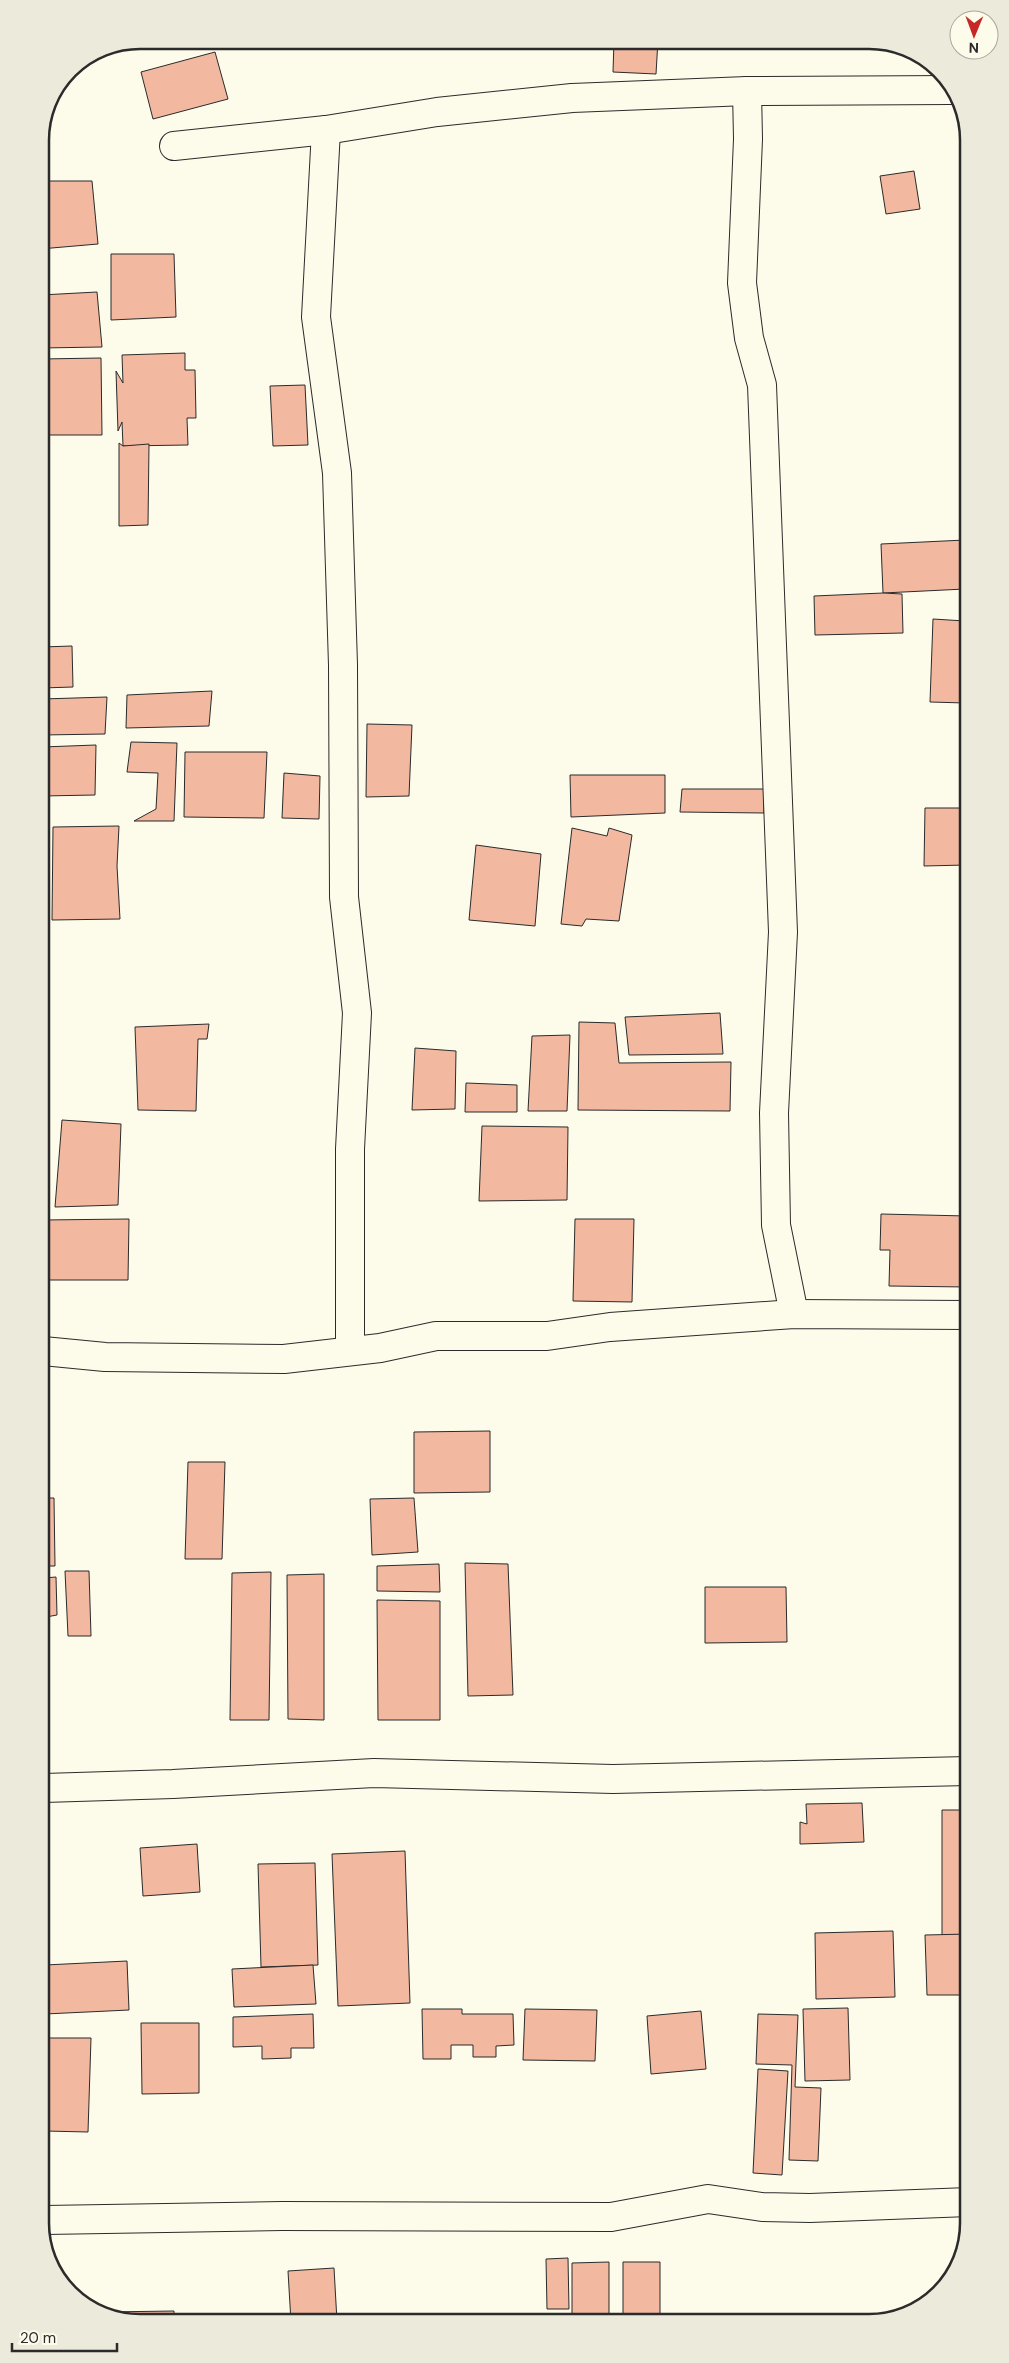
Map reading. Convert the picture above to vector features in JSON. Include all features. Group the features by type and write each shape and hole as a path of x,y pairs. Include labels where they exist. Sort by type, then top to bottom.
{"street":[{"path":"174,146 326,130 437,112 572,98 747,91 946,90"},
{"path":"747,91 748,140 742,283 749,338 762,385 783,932 774,1113 776,1224 794,1314"},
{"path":"326,130 316,317 337,473 343,665 344,897 357,1013 350,1149 350,1351"},
{"path":"49,1352 105,1357 284,1359 350,1351 436,1336 547,1336 610,1327 794,1314 960,1315"},
{"path":"49,1788 173,1784 374,1773 613,1779 960,1771"},
{"path":"49,2220 282,2216 611,2218 708,2199 762,2207 810,2208 960,2202"}],"building":[{"path":"614,49 657,49 656,74 613,72"},
{"path":"215,52 228,99 153,119 141,72"},
{"path":"914,171 920,209 886,214 880,176"},
{"path":"49,181 92,181 98,244 49,248"},
{"path":"111,254 174,254 176,317 111,320"},
{"path":"97,292 102,347 49,348 49,295"},
{"path":"185,353 185,370 195,370 196,418 187,418 188,445 123,446 122,422 118,431 116,371 123,383 122,355"},
{"path":"101,358 102,435 49,435 49,359"},
{"path":"305,385 308,445 273,446 270,386"},
{"path":"119,443 123,446 149,444 148,525 119,526"},
{"path":"960,540 960,589 883,593 881,544"},
{"path":"902,594 903,633 815,635 814,596"},
{"path":"933,619 960,621 960,703 930,702"},
{"path":"72,646 73,687 49,688 49,647"},
{"path":"212,691 209,726 126,728 127,695"},
{"path":"107,697 105,734 49,735 49,699"},
{"path":"367,724 412,725 409,796 366,797"},
{"path":"131,742 177,743 174,821 134,821 156,809 158,773 127,772"},
{"path":"96,745 95,795 49,796 49,747"},
{"path":"185,752 267,752 264,818 184,817"},
{"path":"284,773 320,776 319,819 282,818"},
{"path":"570,775 665,775 665,813 571,817"},
{"path":"682,789 764,789 764,813 680,812"},
{"path":"925,808 960,808 960,865 924,866"},
{"path":"119,826 117,866 120,919 52,920 53,827"},
{"path":"572,828 607,836 609,828 632,835 619,921 586,919 582,926 561,924"},
{"path":"476,845 541,854 535,926 469,920"},
{"path":"720,1013 723,1054 629,1055 625,1017"},
{"path":"579,1022 615,1023 619,1063 731,1062 730,1111 578,1110"},
{"path":"209,1024 207,1039 198,1039 196,1111 138,1110 135,1027"},
{"path":"570,1035 567,1111 528,1111 532,1036"},
{"path":"415,1048 456,1051 455,1109 412,1110"},
{"path":"466,1083 517,1085 517,1112 465,1112"},
{"path":"62,1120 121,1124 118,1205 55,1207"},
{"path":"482,1126 568,1127 567,1200 479,1201"},
{"path":"881,1214 960,1216 960,1287 889,1286 890,1250 880,1250"},
{"path":"129,1219 128,1280 49,1280 49,1220"},
{"path":"575,1219 634,1219 632,1302 573,1301"},
{"path":"490,1431 490,1492 414,1493 414,1432"},
{"path":"188,1462 225,1462 222,1559 185,1559"},
{"path":"49,1498 54,1498 55,1566 49,1566"},
{"path":"414,1498 418,1552 372,1555 370,1499"},
{"path":"465,1563 508,1564 513,1695 468,1696"},
{"path":"439,1564 440,1592 377,1591 377,1566"},
{"path":"65,1571 89,1571 91,1636 68,1636"},
{"path":"271,1572 269,1720 230,1720 232,1573"},
{"path":"324,1574 324,1720 288,1719 287,1575"},
{"path":"56,1577 57,1615 49,1616 49,1578"},
{"path":"705,1587 786,1587 787,1642 705,1643"},
{"path":"377,1600 440,1601 440,1720 378,1720"},
{"path":"862,1803 864,1842 800,1844 800,1822 807,1824 806,1804"},
{"path":"942,1810 960,1810 960,1935 942,1936"},
{"path":"197,1844 200,1892 143,1896 140,1848"},
{"path":"405,1851 410,2003 338,2006 332,1854"},
{"path":"315,1863 318,1965 261,1967 258,1864"},
{"path":"893,1931 895,1997 816,1999 815,1933"},
{"path":"960,1934 960,1995 927,1995 925,1935"},
{"path":"127,1961 129,2010 49,2014 49,1965"},
{"path":"313,1965 316,2004 234,2007 232,1969"},
{"path":"848,2008 850,2080 805,2081 803,2009"},
{"path":"422,2009 462,2009 462,2014 513,2014 514,2045 496,2046 496,2057 473,2057 473,2045 451,2045 451,2059 423,2059"},
{"path":"525,2009 597,2010 595,2061 523,2060"},
{"path":"701,2011 706,2069 651,2074 647,2016"},
{"path":"313,2014 314,2048 291,2048 291,2058 262,2059 262,2046 233,2047 233,2017"},
{"path":"758,2014 798,2015 795,2087 821,2088 818,2161 789,2160 792,2065 756,2064"},
{"path":"141,2023 199,2023 199,2093 142,2094"},
{"path":"49,2038 91,2038 88,2132 49,2131"},
{"path":"758,2069 788,2071 782,2175 753,2173"},
{"path":"568,2258 569,2309 547,2309 546,2259"},
{"path":"609,2262 609,2314 572,2314 572,2263"},
{"path":"623,2262 660,2262 660,2314 623,2314"},
{"path":"334,2268 337,2314 291,2314 288,2271"},
{"path":"174,2311 174,2314 134,2314 121,2312"}]}
